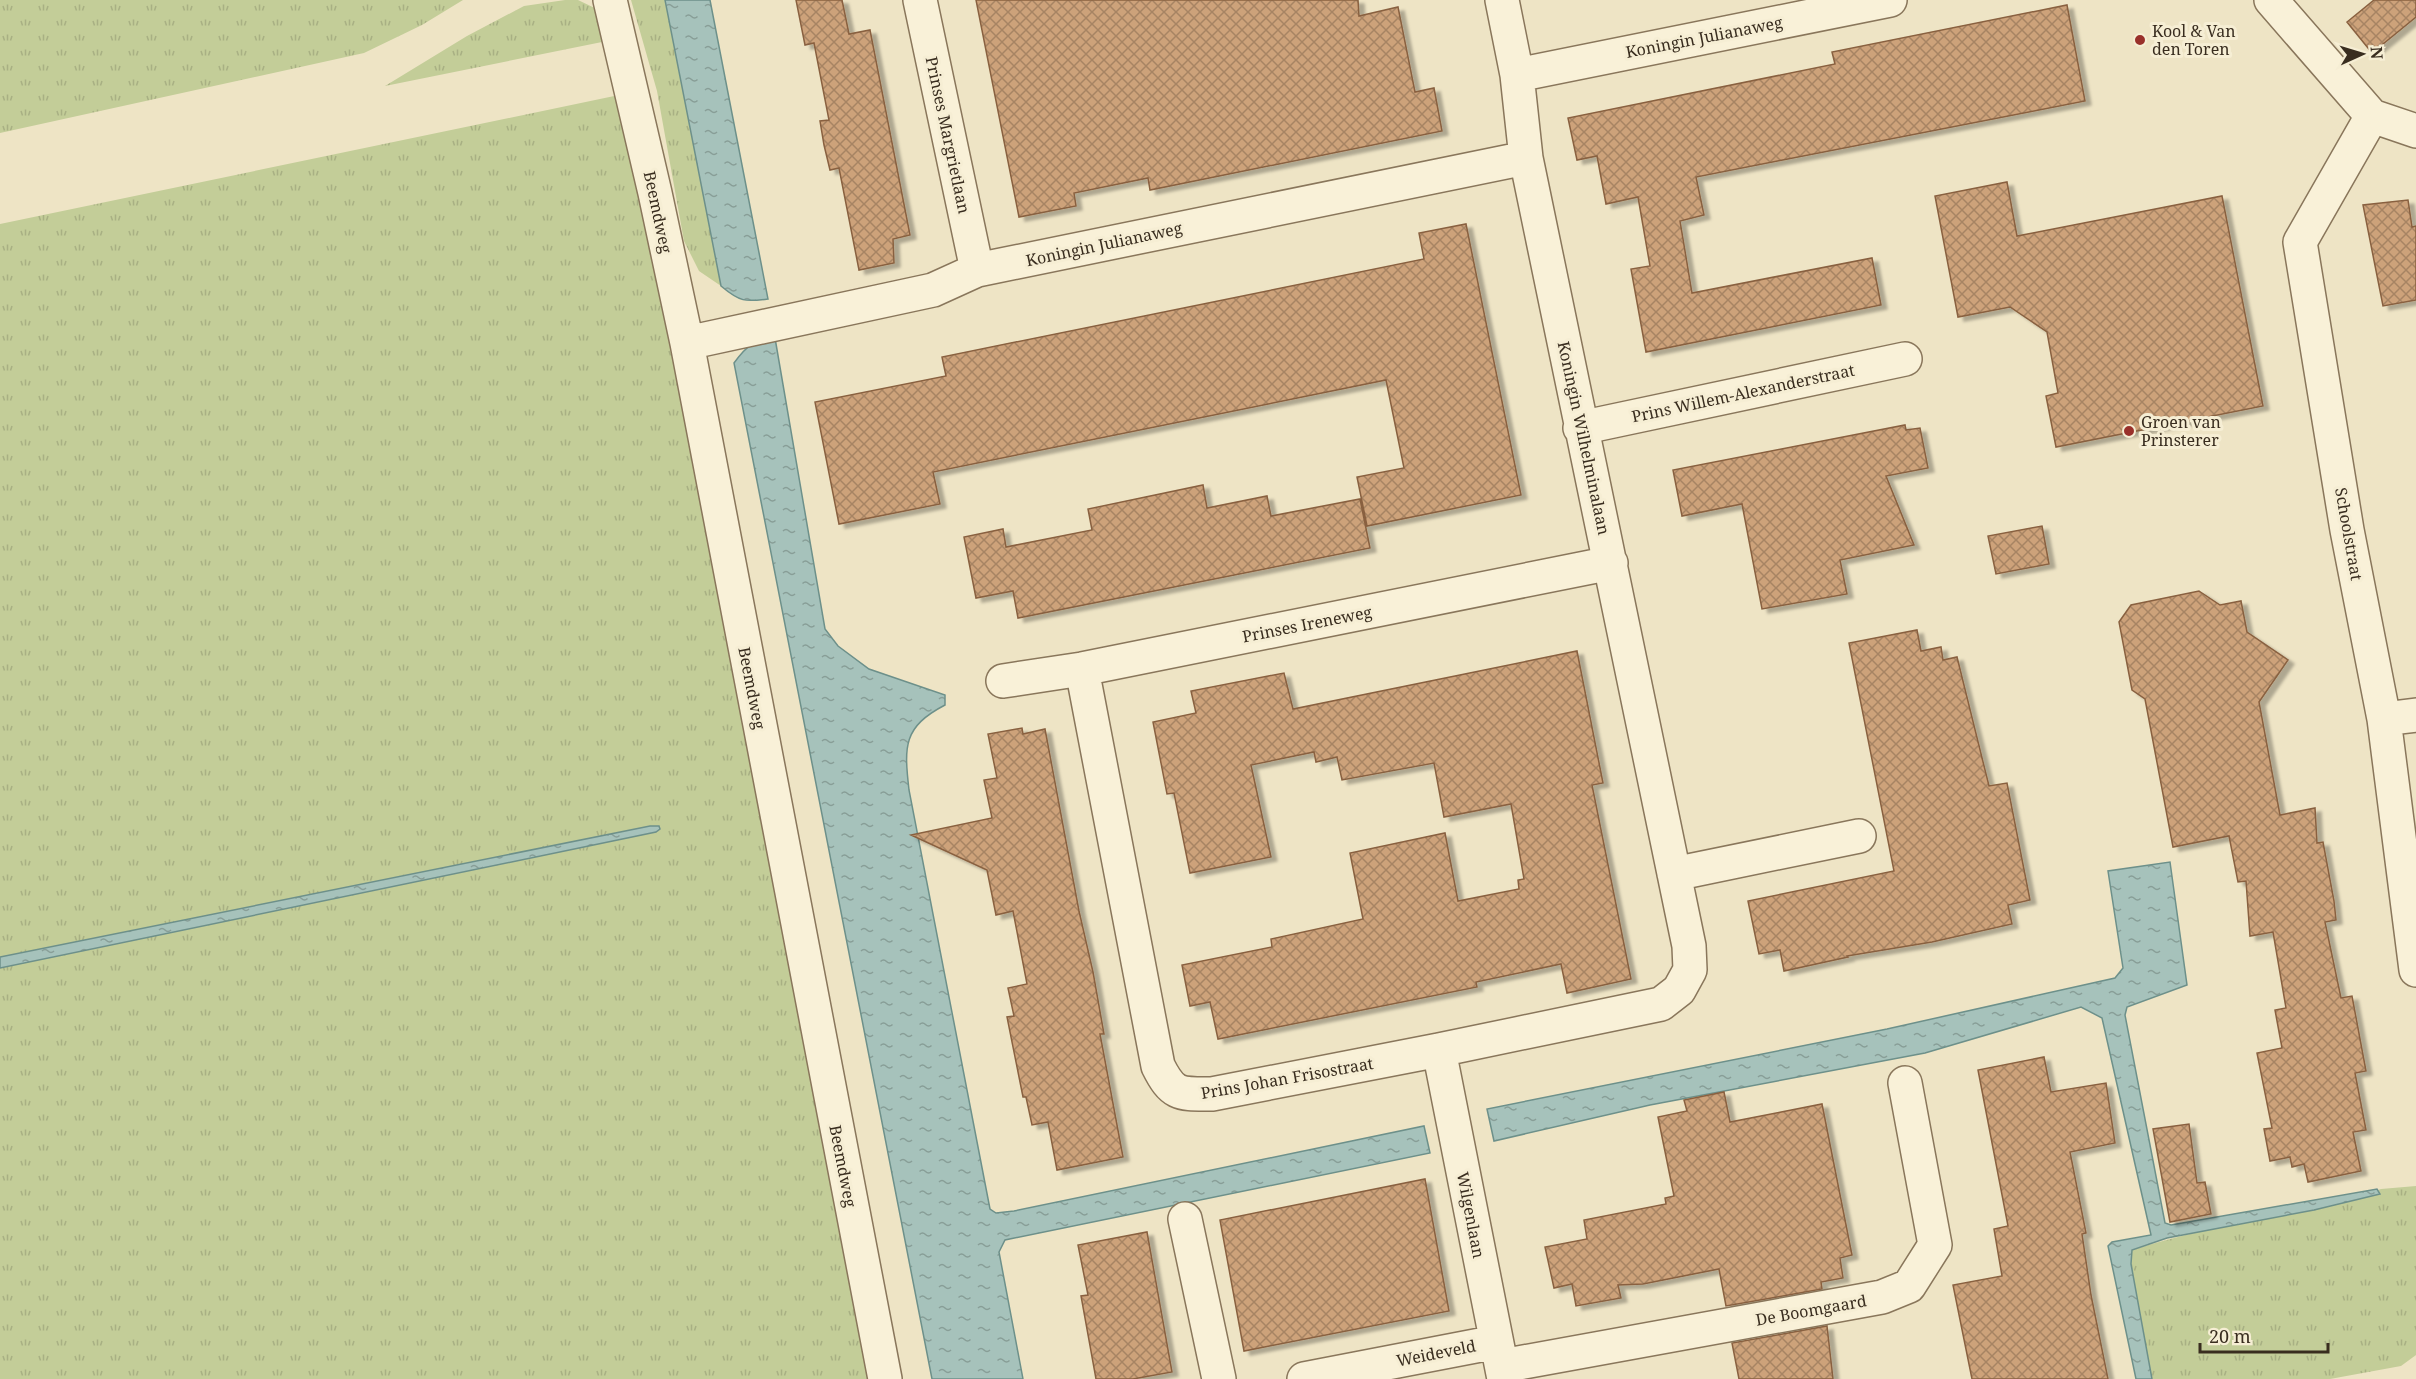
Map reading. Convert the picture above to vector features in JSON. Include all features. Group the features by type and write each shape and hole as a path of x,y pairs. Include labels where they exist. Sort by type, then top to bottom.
{"street":[{"name":"Beemdweg","path":"609,0 655,193 687,344 885,1379"},
{"name":"Prinses Margrietlaan","path":"920,0 977,270"},
{"name":"Koningin Wilhelminalaan","path":"1502,0 1517,75 1526,158 1580,428 1611,562 1630,666 1689,946 1690,970 1679,990"},
{"name":"Koningin Julianaweg","path":"1517,75 1890,0"},
{"path":"2271,0 2372,116 2416,131"},
{"name":"Schoolstraat","path":"2372,116 2300,242 2348,530 2384,720 2416,970"},
{"name":"Koningin Julianaweg","path":"687,344 933,290 977,270 1526,158"},
{"name":"Prins Willem-Alexanderstraat","path":"1580,428 1905,359"},
{"name":"Prinses Ireneweg","path":"1003,681 1082,669 1611,562"},
{"name":"Prins Johan Frisostraat","path":"1082,669 1158,1066 1168,1086 1185,1094 1212,1094 1661,1004 1679,990"},
{"path":"2384,720 2416,715"},
{"path":"1674,874 1859,836"},
{"name":"Wilgenlaan","path":"1439,1050 1501,1362"},
{"name":"De Boomgaard","path":"1501,1362 1882,1297 1909,1286 1935,1245 1905,1083"},
{"path":"1185,1219 1219,1379"},
{"name":"Weideveld","path":"1304,1379 1501,1362"}],"green space":[{"path":"0,0 463,0 422,25 364,53 0,133"},
{"path":"578,0 601,11 607,41 385,86 467,36 524,6"},
{"path":"631,0 665,0 721,286 699,271 684,241 657,91"},
{"path":"619,95 889,1379 0,1379 0,968 656,832 660,829 659,826 650,826 0,957 0,224"},
{"path":"2416,1186 2416,1355 2401,1366 2330,1379 2152,1379 2131,1264 2132,1250 2224,1226 2380,1194 2378,1190 2381,1189"}],"water":[{"path":"665,0 710,0 768,299 743,300 721,286"},
{"path":"775,338 825,629 838,646 869,669 945,695 945,705 921,721 909,739 907,775 990,1209 996,1213 1014,1211 1424,1126 1430,1153 1005,1240 999,1252 1023,1379 932,1379 734,363 751,345"},
{"path":"659,826 660,829 656,832 0,968 0,957"},
{"path":"2170,862 2187,985 2127,1007 2125,1015 2165,1223 2171,1225 2377,1189 2380,1194 2314,1210 2167,1238 2132,1250 2131,1264 2152,1379 2136,1379 2108,1246 2112,1242 2151,1235 2102,1018 2081,1007 1925,1053 1650,1105 1494,1141 1487,1109 1887,1029 2115,978 2123,968 2108,871"}],"building":[{"path":"796,0 842,0 849,34 870,30 910,235 893,239 894,263 859,270 839,168 830,170 824,145 820,121 829,120 814,43 805,45"},
{"path":"976,0 1358,0 1359,16 1398,7 1415,92 1434,88 1442,131 1150,190 1148,178 1074,193 1076,206 1019,217"},
{"path":"2374,0 2416,0 2416,17 2372,53 2347,22"},
{"path":"2067,5 2085,101 1696,177 1704,215 1680,221 1692,293 1872,258 1881,305 1646,352 1631,269 1650,266 1638,197 1606,204 1597,156 1577,160 1568,118 1835,64 1832,52"},
{"path":"2007,182 2017,236 2222,196 2263,406 2056,447 2046,396 2058,393 2047,332 2010,307 1958,317 1935,196"},
{"path":"2408,200 2412,227 2416,226 2416,300 2383,306 2363,205"},
{"path":"1466,224 1521,495 1367,526 1357,477 1404,468 1386,380 933,472 940,504 839,524 815,402 946,376 942,357 1424,259 1419,233"},
{"path":"1905,425 1906,430 1920,428 1928,468 1886,476 1914,545 1840,560 1847,594 1762,609 1742,504 1682,516 1673,470"},
{"path":"1203,485 1207,508 1267,496 1271,516 1360,499 1370,548 1018,618 1013,591 976,598 964,537 1003,529 1006,547 1092,530 1088,509"},
{"path":"2042,526 2049,564 1996,574 1988,536"},
{"path":"2199,591 2220,605 2241,601 2247,632 2288,660 2259,702 2280,815 2315,808 2317,843 2323,842 2336,920 2325,922 2341,998 2352,996 2366,1071 2355,1073 2366,1130 2353,1132 2361,1171 2308,1182 2304,1164 2292,1167 2290,1157 2270,1161 2264,1129 2272,1128 2257,1053 2282,1048 2275,1010 2286,1008 2273,932 2250,936 2246,881 2238,882 2229,836 2173,847 2145,699 2132,690 2119,622 2131,605"},
{"path":"1917,630 1921,651 1941,647 1943,660 1957,657 1989,786 2007,783 2030,900 2008,905 2012,924 1932,942 1847,956 1784,971 1780,950 1759,954 1748,901 1894,871 1849,643"},
{"path":"1577,651 1603,783 1592,785 1631,979 1567,993 1561,964 1476,982 1477,987 1218,1039 1210,1002 1190,1006 1182,965 1272,947 1271,939 1363,919 1350,853 1445,833 1458,901 1519,889 1518,880 1524,879 1511,804 1444,817 1434,763 1342,780 1337,757 1316,762 1314,752 1251,765 1271,857 1190,873 1174,793 1167,794 1153,722 1196,713 1191,691 1284,673 1293,709"},
{"path":"1022,728 1023,734 1045,729 1079,911 1093,972 1104,1034 1100,1034 1123,1157 1057,1170 1048,1122 1032,1125 1026,1097 1023,1097 1007,1017 1014,1016 1008,988 1027,984 1013,911 996,915 987,870 911,835 992,818 984,780 997,778 988,734"},
{"path":"2044,1057 2051,1092 2106,1083 2115,1143 2070,1152 2086,1233 2082,1234 2091,1295 2108,1379 1972,1379 1953,1285 2002,1276 1994,1229 2008,1226 1978,1070"},
{"path":"1724,1092 1730,1122 1822,1104 1852,1255 1840,1258 1843,1278 1821,1282 1822,1289 1726,1306 1719,1269 1643,1284 1618,1285 1621,1298 1576,1306 1572,1284 1554,1288 1545,1247 1587,1239 1584,1220 1666,1204 1665,1198 1674,1196 1658,1117 1687,1111 1684,1100"},
{"path":"2189,1124 2197,1183 2205,1182 2211,1214 2170,1222 2153,1129"},
{"path":"1425,1179 1449,1311 1244,1351 1220,1220"},
{"path":"1147,1232 1172,1372 1133,1379 1096,1379 1081,1296 1088,1295 1078,1245"},
{"path":"1827,1326 1833,1379 1739,1379 1732,1343"}],"place":[{"name":"Kool & Van den Toren","path":"2140,40"},
{"name":"Groen van Prinsterer","path":"2129,431"}]}
